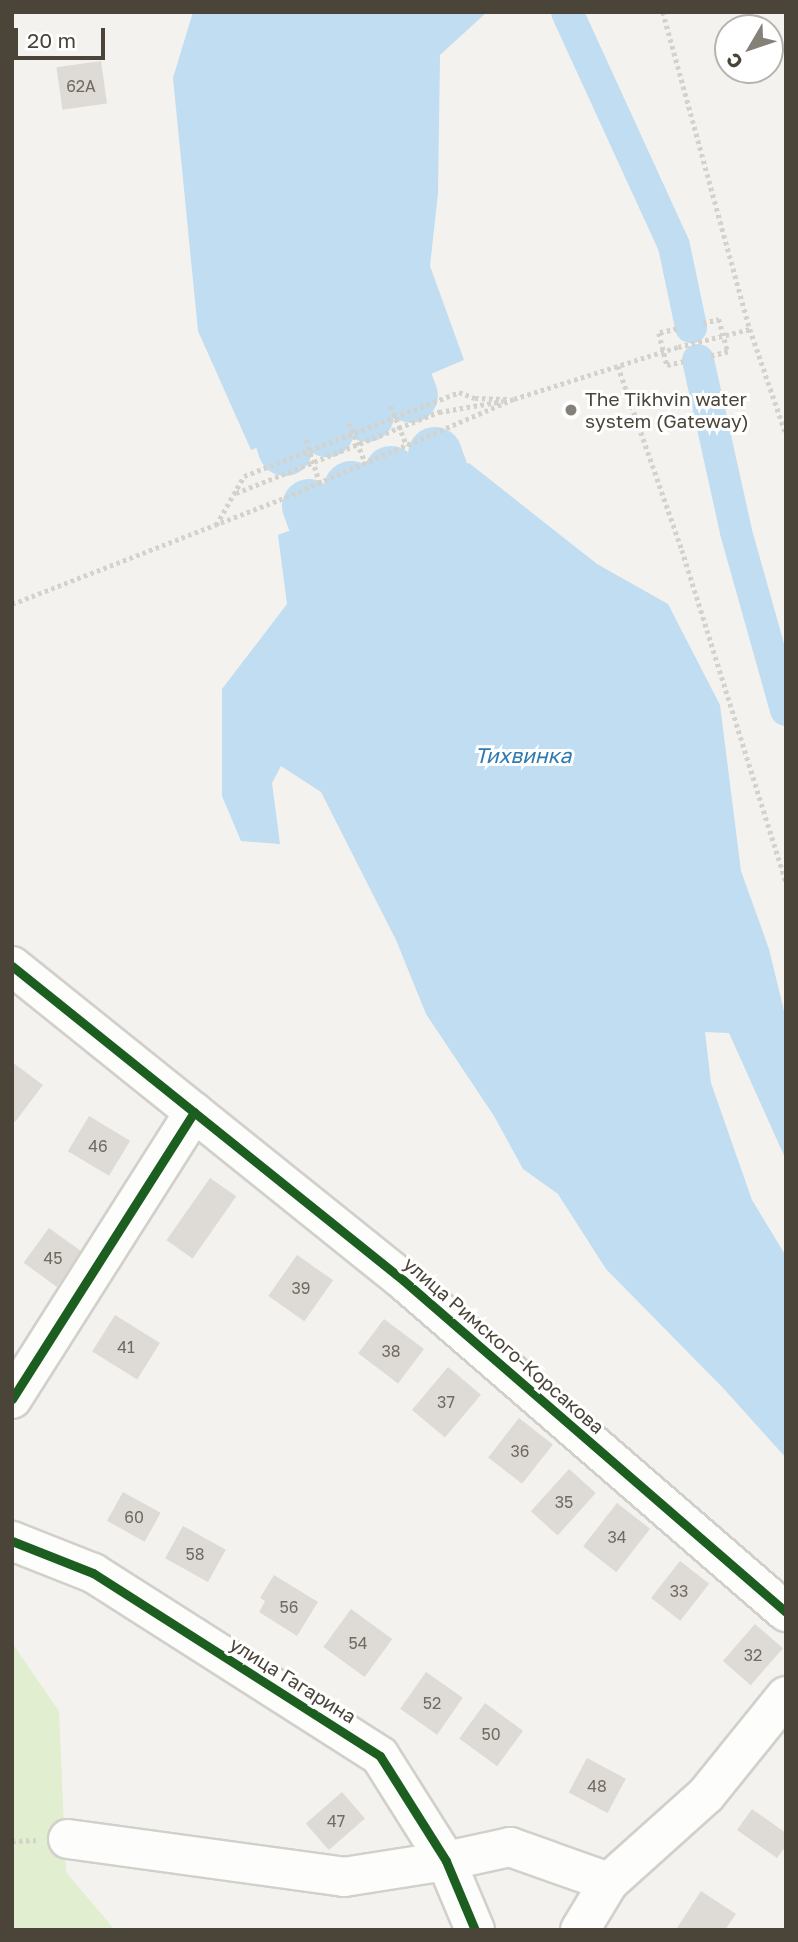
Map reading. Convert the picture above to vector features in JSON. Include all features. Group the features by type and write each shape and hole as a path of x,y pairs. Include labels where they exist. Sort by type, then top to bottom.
{"street":[{"name":"улица Римского-Корсакова","path":"12,966 403,1280 786,1612"},
{"path":"12,1399 194,1112"},
{"name":"улица Гагарина","path":"12,1541 93,1573 380,1756 446,1861 475,1930"},
{"path":"580,1930 609,1882 706,1796 786,1696"},
{"path":"68,1839 344,1877 446,1861 510,1847 609,1882"}],"path":[{"path":"663,12 750,329 786,433"},
{"path":"703,323 719,320 728,352 710,356"},
{"path":"677,329 659,333 667,365 684,361"},
{"path":"12,604 216,526 514,399 664,351 750,329"},
{"path":"618,365 682,550 786,881"},
{"path":"216,526 244,476 458,392 475,398 514,399"},
{"path":"236,493 439,412 514,399"},
{"path":"391,406 407,446"},
{"path":"349,423 366,464"},
{"path":"306,440 320,482"}],"green space":[{"path":"12,1643 59,1711 66,1872 115,1930 12,1930"}],"water":[{"path":"193,12 487,12 440,55 438,193 430,266 464,360 251,450 198,331 173,78"},
{"name":"Тихвинка","path":"469,463 597,564 668,604 720,705 741,871 769,949 786,1019 786,1160 729,1033 705,1032 711,1083 752,1200 786,1256 786,1458 724,1389 606,1269 558,1194 523,1169 494,1116 426,1014 396,940 321,792 281,766 272,783 280,844 241,841 222,796 222,689 287,604 278,535"}],"building":[{"path":"101,61 107,104 62,110 56,67"},
{"path":"12,1062 43,1085 15,1122 12,1120"},
{"path":"89,1116 130,1141 109,1176 68,1151"},
{"path":"210,1178 236,1196 193,1259 166,1240"},
{"path":"49,1228 82,1252 57,1287 24,1263"},
{"path":"297,1255 333,1280 304,1321 268,1296"},
{"path":"115,1315 160,1343 137,1380 92,1351"},
{"path":"384,1319 424,1349 398,1383 358,1353"},
{"path":"448,1367 481,1395 445,1438 412,1410"},
{"path":"519,1418 553,1444 522,1484 488,1457"},
{"path":"569,1469 596,1493 558,1535 531,1511"},
{"path":"123,1492 161,1513 145,1542 107,1521"},
{"path":"617,1503 650,1529 616,1572 583,1546"},
{"path":"183,1526 226,1550 208,1582 165,1558"},
{"path":"680,1561 709,1584 680,1621 651,1598"},
{"path":"274,1575 318,1602 297,1636 259,1612 265,1601 260,1598"},
{"path":"351,1609 392,1639 365,1677 323,1647"},
{"path":"755,1624 783,1648 751,1685 723,1661"},
{"path":"426,1672 463,1698 437,1735 400,1709"},
{"path":"485,1703 523,1731 497,1766 459,1739"},
{"path":"587,1758 626,1779 608,1813 569,1792"},
{"path":"342,1792 365,1818 329,1850 306,1823"},
{"path":"752,1809 786,1833 786,1846 777,1858 737,1830"},
{"path":"701,1891 736,1914 725,1930 677,1928"}],"waterway":[{"path":"567,12 674,246 691,327"},
{"name":"Тихвинка","path":"381,314 411,396"},
{"name":"Тихвинка","path":"340,331 342,354 367,415"},
{"name":"Тихвинка","path":"302,352 299,364 327,430"},
{"path":"698,360 736,532 786,710"},
{"name":"Тихвинка","path":"261,366 260,371 285,449"},
{"name":"Тихвинка","path":"435,454 460,524 460,543"},
{"name":"Тихвинка","path":"391,473 427,559"},
{"name":"Тихвинка","path":"351,488 374,556 389,570"},
{"name":"Тихвинка","path":"309,506 333,571 352,581"}],"cycle path":[{"path":"12,966 403,1280 786,1612"},
{"path":"12,1399 194,1112"},
{"path":"12,1541 93,1573 380,1756 446,1861 475,1930"}],"place":[{"name":"The Tikhvin water system (Gateway)","path":"571,410"}]}
